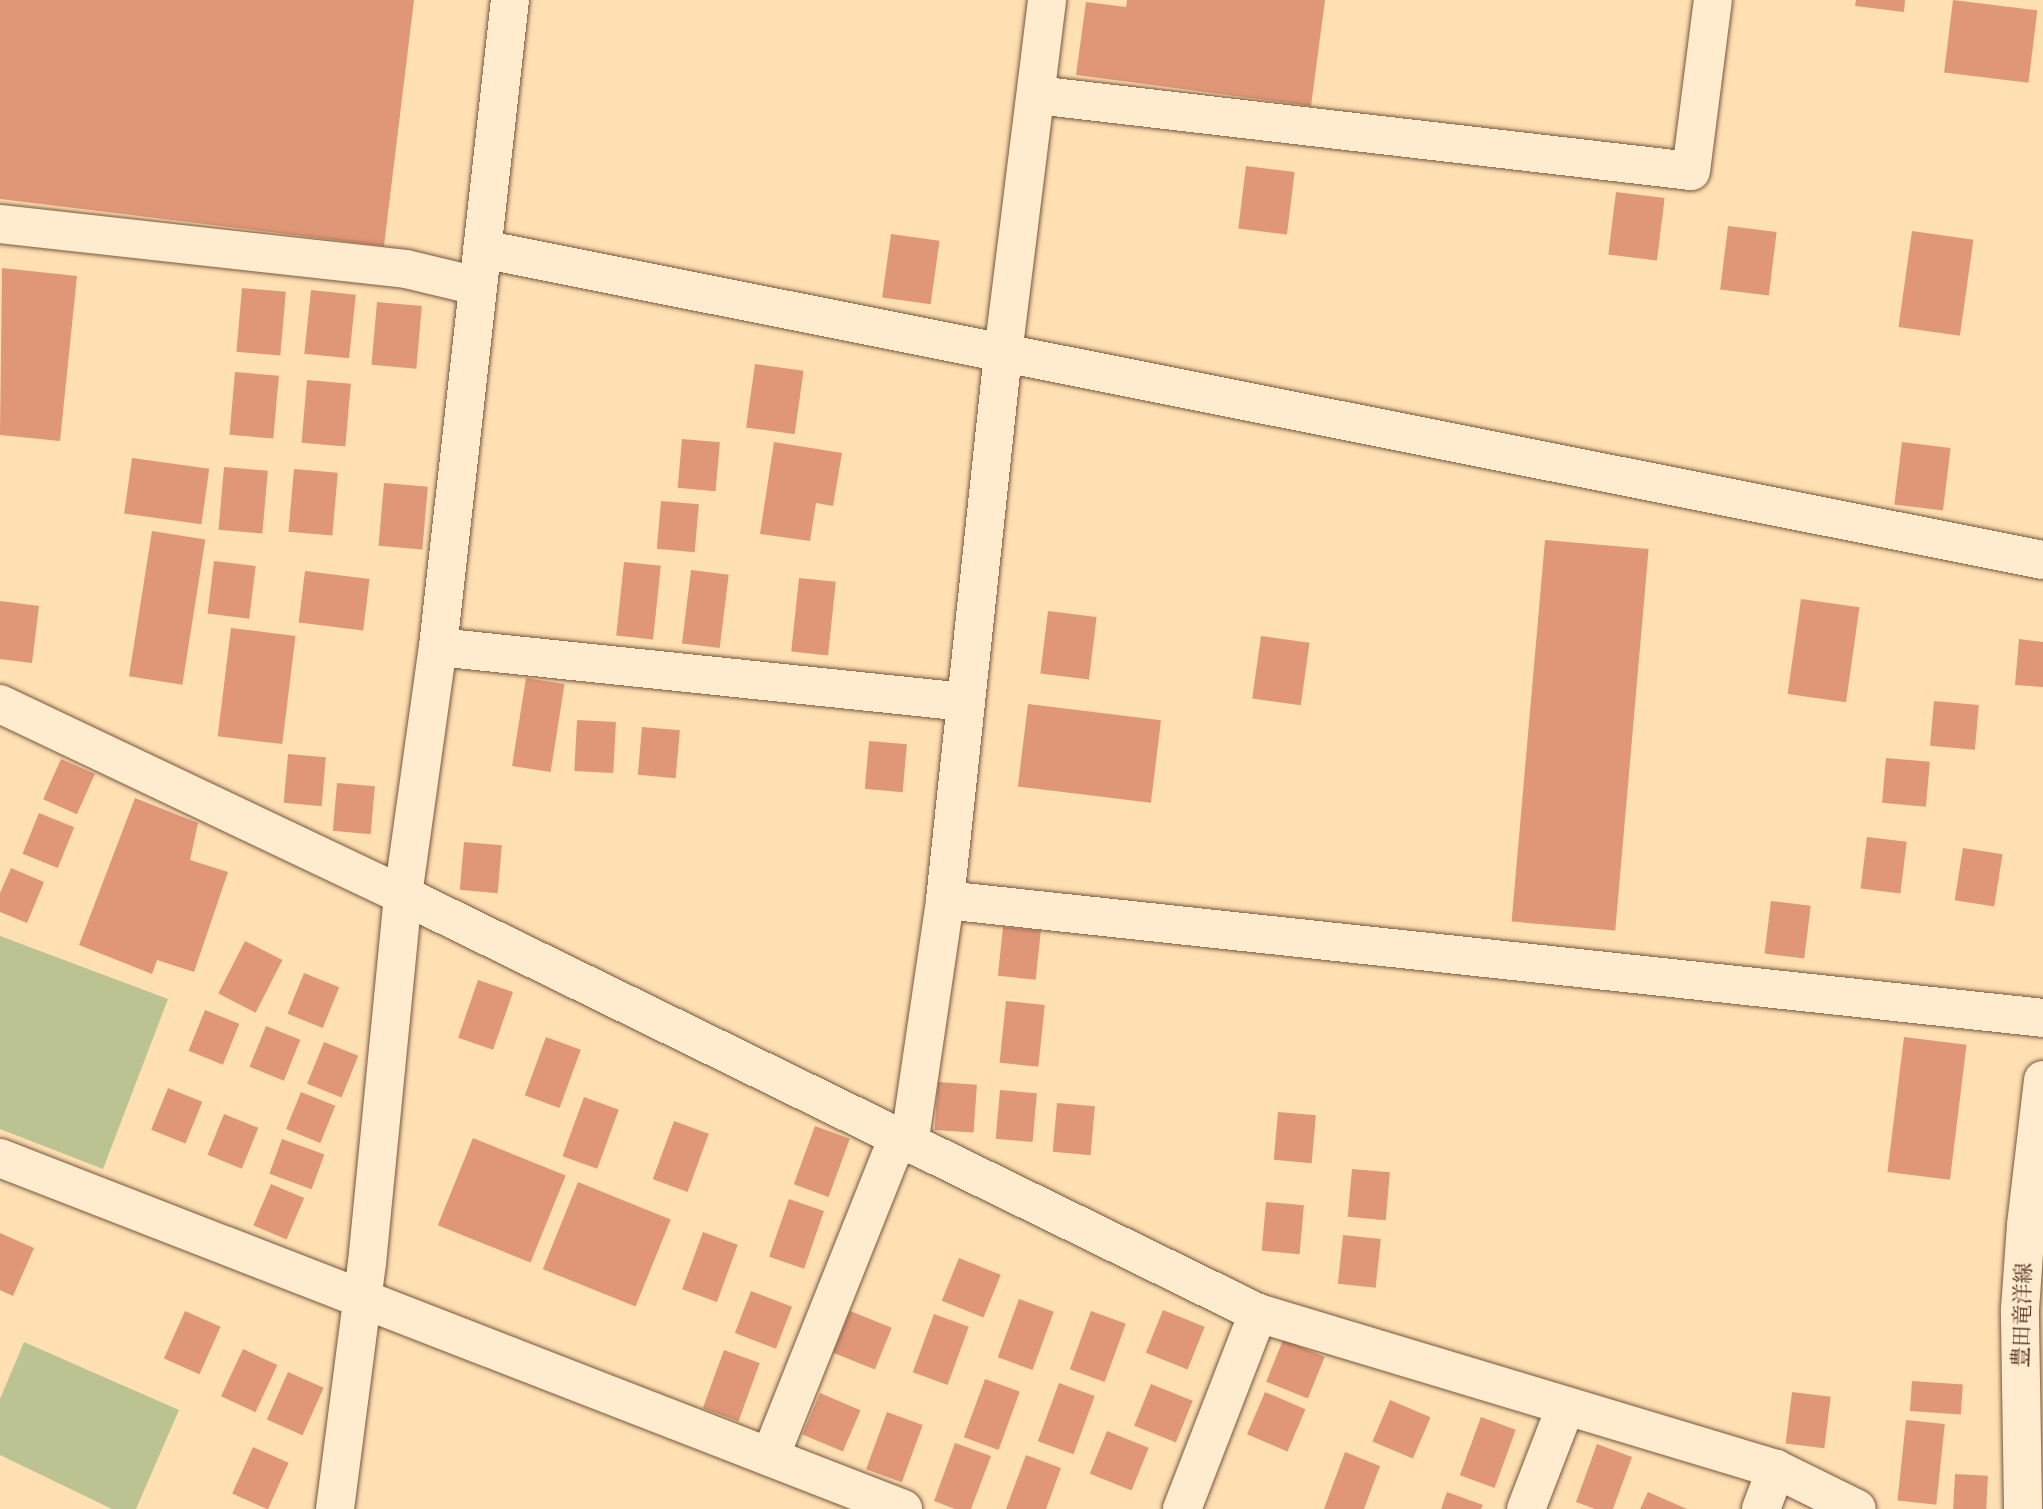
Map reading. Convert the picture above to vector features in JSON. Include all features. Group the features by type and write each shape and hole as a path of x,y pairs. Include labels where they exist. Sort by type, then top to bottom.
{"street":[{"path":"335,1509 363,1298 403,895 438,647 510,0"},
{"path":"770,1457 903,1142 945,900 1003,354 1047,0"},
{"path":"1036,95 1691,171 1713,0"},
{"path":"0,224 406,269 479,267 1003,354 2043,560"},
{"path":"438,647 965,702"},
{"path":"0,704 403,895 1258,1314 1776,1469 1857,1509"},
{"path":"945,900 2043,1018"},
{"name":"豊田竜洋線","path":"2023,1509 2031,1418 2020,1309 2026,1225 2043,1080"},
{"path":"0,1157 903,1509"},
{"path":"1182,1509 1258,1314"},
{"path":"1526,1509 1566,1406"},
{"path":"1760,1509 1776,1469"}],"green space":[{"path":"0,936 168,999 103,1169 0,1129"},
{"path":"24,1342 179,1410 136,1509 112,1509 0,1455 0,1399"}],"building":[{"path":"0,0 414,0 384,246 0,199"},
{"path":"1127,0 1325,0 1311,106 1076,75 1086,2 1126,7"},
{"path":"1856,0 1905,0 1904,12 1855,6"},
{"path":"1953,0 2037,10 2028,83 1944,72"},
{"path":"1246,166 1295,172 1287,235 1238,229"},
{"path":"1616,192 1665,198 1657,261 1608,255"},
{"path":"1728,226 1777,232 1769,295 1720,290"},
{"path":"1912,231 1973,240 1960,336 1899,327"},
{"path":"891,234 940,241 931,304 882,297"},
{"path":"2,268 77,276 60,441 0,435"},
{"path":"242,288 286,292 280,356 236,352"},
{"path":"311,290 356,295 349,358 304,354"},
{"path":"377,302 422,306 416,369 372,365"},
{"path":"755,364 804,371 795,434 746,427"},
{"path":"235,372 279,376 273,439 230,435"},
{"path":"307,380 351,384 345,447 302,443"},
{"path":"682,439 720,442 716,491 678,488"},
{"path":"774,442 842,453 833,506 816,503 810,541 760,534"},
{"path":"1902,442 1951,448 1943,511 1894,505"},
{"path":"132,458 209,469 201,524 124,513"},
{"path":"224,467 268,471 262,534 219,530"},
{"path":"294,469 338,473 332,536 289,532"},
{"path":"384,483 428,487 422,550 379,546"},
{"path":"661,501 699,504 695,552 657,549"},
{"path":"152,531 205,539 182,685 129,676"},
{"path":"1545,540 1649,549 1615,931 1512,922"},
{"path":"214,561 256,566 249,619 208,614"},
{"path":"624,562 661,566 653,639 616,636"},
{"path":"691,570 729,575 720,648 682,643"},
{"path":"305,571 370,579 363,631 299,623"},
{"path":"799,578 836,582 828,655 791,652"},
{"path":"1801,599 1859,607 1846,702 1788,694"},
{"path":"0,601 39,606 32,663 0,659"},
{"path":"1048,611 1097,617 1089,680 1040,674"},
{"path":"231,628 296,636 282,744 218,736"},
{"path":"1261,636 1310,643 1301,705 1252,698"},
{"path":"2019,639 2043,642 2043,687 2015,685"},
{"path":"526,678 565,684 551,772 512,766"},
{"path":"1934,701 1979,705 1975,750 1930,746"},
{"path":"1028,704 1161,720 1151,803 1018,786"},
{"path":"577,720 616,722 613,773 574,771"},
{"path":"642,727 680,730 676,778 638,775"},
{"path":"869,741 907,744 903,792 865,789"},
{"path":"288,754 326,757 322,806 284,803"},
{"path":"1886,758 1930,762 1926,807 1882,803"},
{"path":"61,759 95,774 77,814 43,799"},
{"path":"337,783 375,786 371,834 333,831"},
{"path":"135,798 198,823 190,860 228,872 194,972 157,960 152,974 79,945"},
{"path":"39,813 74,827 58,868 23,854"},
{"path":"1867,837 1907,842 1900,893 1861,889"},
{"path":"464,842 502,845 498,893 460,890"},
{"path":"1963,848 2003,854 1994,907 1955,900"},
{"path":"11,868 44,882 27,923 0,912 0,893"},
{"path":"1771,901 1811,906 1804,958 1765,954"},
{"path":"1003,927 1041,931 1036,980 998,976"},
{"path":"245,941 282,960 256,1013 218,994"},
{"path":"304,973 339,987 323,1028 288,1014"},
{"path":"478,980 513,992 493,1050 458,1038"},
{"path":"1006,1001 1045,1005 1038,1067 1000,1063"},
{"path":"205,1010 239,1024 223,1065 189,1051"},
{"path":"266,1026 300,1040 284,1081 250,1067"},
{"path":"546,1037 581,1050 560,1108 525,1095"},
{"path":"1904,1037 1967,1045 1950,1180 1887,1172"},
{"path":"324,1042 358,1056 341,1098 307,1084"},
{"path":"938,1082 977,1085 974,1133 935,1130"},
{"path":"168,1088 202,1102 185,1144 151,1130"},
{"path":"1000,1090 1037,1093 1033,1142 996,1139"},
{"path":"301,1092 335,1106 320,1143 286,1129"},
{"path":"584,1097 619,1110 597,1169 562,1156"},
{"path":"1057,1103 1095,1106 1091,1155 1053,1152"},
{"path":"1278,1112 1316,1115 1312,1163 1274,1160"},
{"path":"224,1114 258,1128 242,1169 208,1155"},
{"path":"674,1121 709,1134 688,1192 653,1179"},
{"path":"815,1126 850,1139 829,1197 794,1184"},
{"path":"473,1138 566,1175 531,1263 438,1225"},
{"path":"282,1139 324,1154 312,1189 269,1174"},
{"path":"1352,1169 1390,1172 1386,1220 1348,1217"},
{"path":"578,1182 671,1219 636,1307 543,1269"},
{"path":"271,1184 304,1198 287,1239 253,1225"},
{"path":"789,1199 824,1211 804,1269 769,1257"},
{"path":"1266,1202 1304,1205 1300,1254 1262,1251"},
{"path":"703,1232 738,1245 717,1302 682,1289"},
{"path":"0,1233 34,1248 13,1296 0,1290"},
{"path":"1343,1235 1381,1239 1376,1288 1338,1284"},
{"path":"959,1258 1001,1275 983,1318 942,1301"},
{"path":"751,1291 792,1307 776,1349 735,1333"},
{"path":"1019,1299 1054,1312 1033,1370 998,1357"},
{"path":"1163,1310 1205,1327 1187,1370 1146,1353"},
{"path":"185,1311 221,1327 199,1374 164,1359"},
{"path":"850,1311 892,1328 875,1370 833,1353"},
{"path":"1091,1311 1126,1324 1105,1382 1070,1369"},
{"path":"934,1314 969,1327 948,1385 913,1372"},
{"path":"1283,1340 1325,1357 1308,1399 1266,1382"},
{"path":"243,1349 277,1365 255,1412 221,1396"},
{"path":"724,1350 760,1363 739,1421 703,1408"},
{"path":"288,1372 324,1388 302,1435 267,1420"},
{"path":"985,1379 1020,1392 999,1450 964,1437"},
{"path":"1912,1381 1963,1385 1961,1414 1910,1411"},
{"path":"1059,1383 1095,1396 1074,1454 1038,1441"},
{"path":"1151,1384 1193,1401 1176,1443 1134,1426"},
{"path":"1265,1392 1306,1409 1288,1452 1247,1434"},
{"path":"1792,1392 1831,1397 1824,1448 1786,1444"},
{"path":"820,1393 861,1410 843,1452 802,1434"},
{"path":"1390,1400 1431,1417 1413,1459 1372,1441"},
{"path":"887,1412 923,1425 902,1482 866,1469"},
{"path":"1481,1417 1516,1430 1495,1488 1460,1475"},
{"path":"1906,1420 1945,1424 1936,1505 1898,1501"},
{"path":"1107,1431 1149,1448 1131,1491 1090,1474"},
{"path":"955,1443 991,1456 971,1509 955,1509 934,1501"},
{"path":"1597,1444 1632,1457 1613,1509 1595,1509 1576,1502"},
{"path":"253,1447 289,1463 268,1509 232,1494"},
{"path":"1345,1452 1380,1466 1364,1509 1324,1509"},
{"path":"1026,1455 1061,1468 1046,1509 1006,1509"},
{"path":"1955,1474 1988,1476 1986,1509 1953,1509"},
{"path":"1447,1492 1483,1505 1481,1509 1441,1509"},
{"path":"1648,1492 1687,1509 1640,1509"}]}
